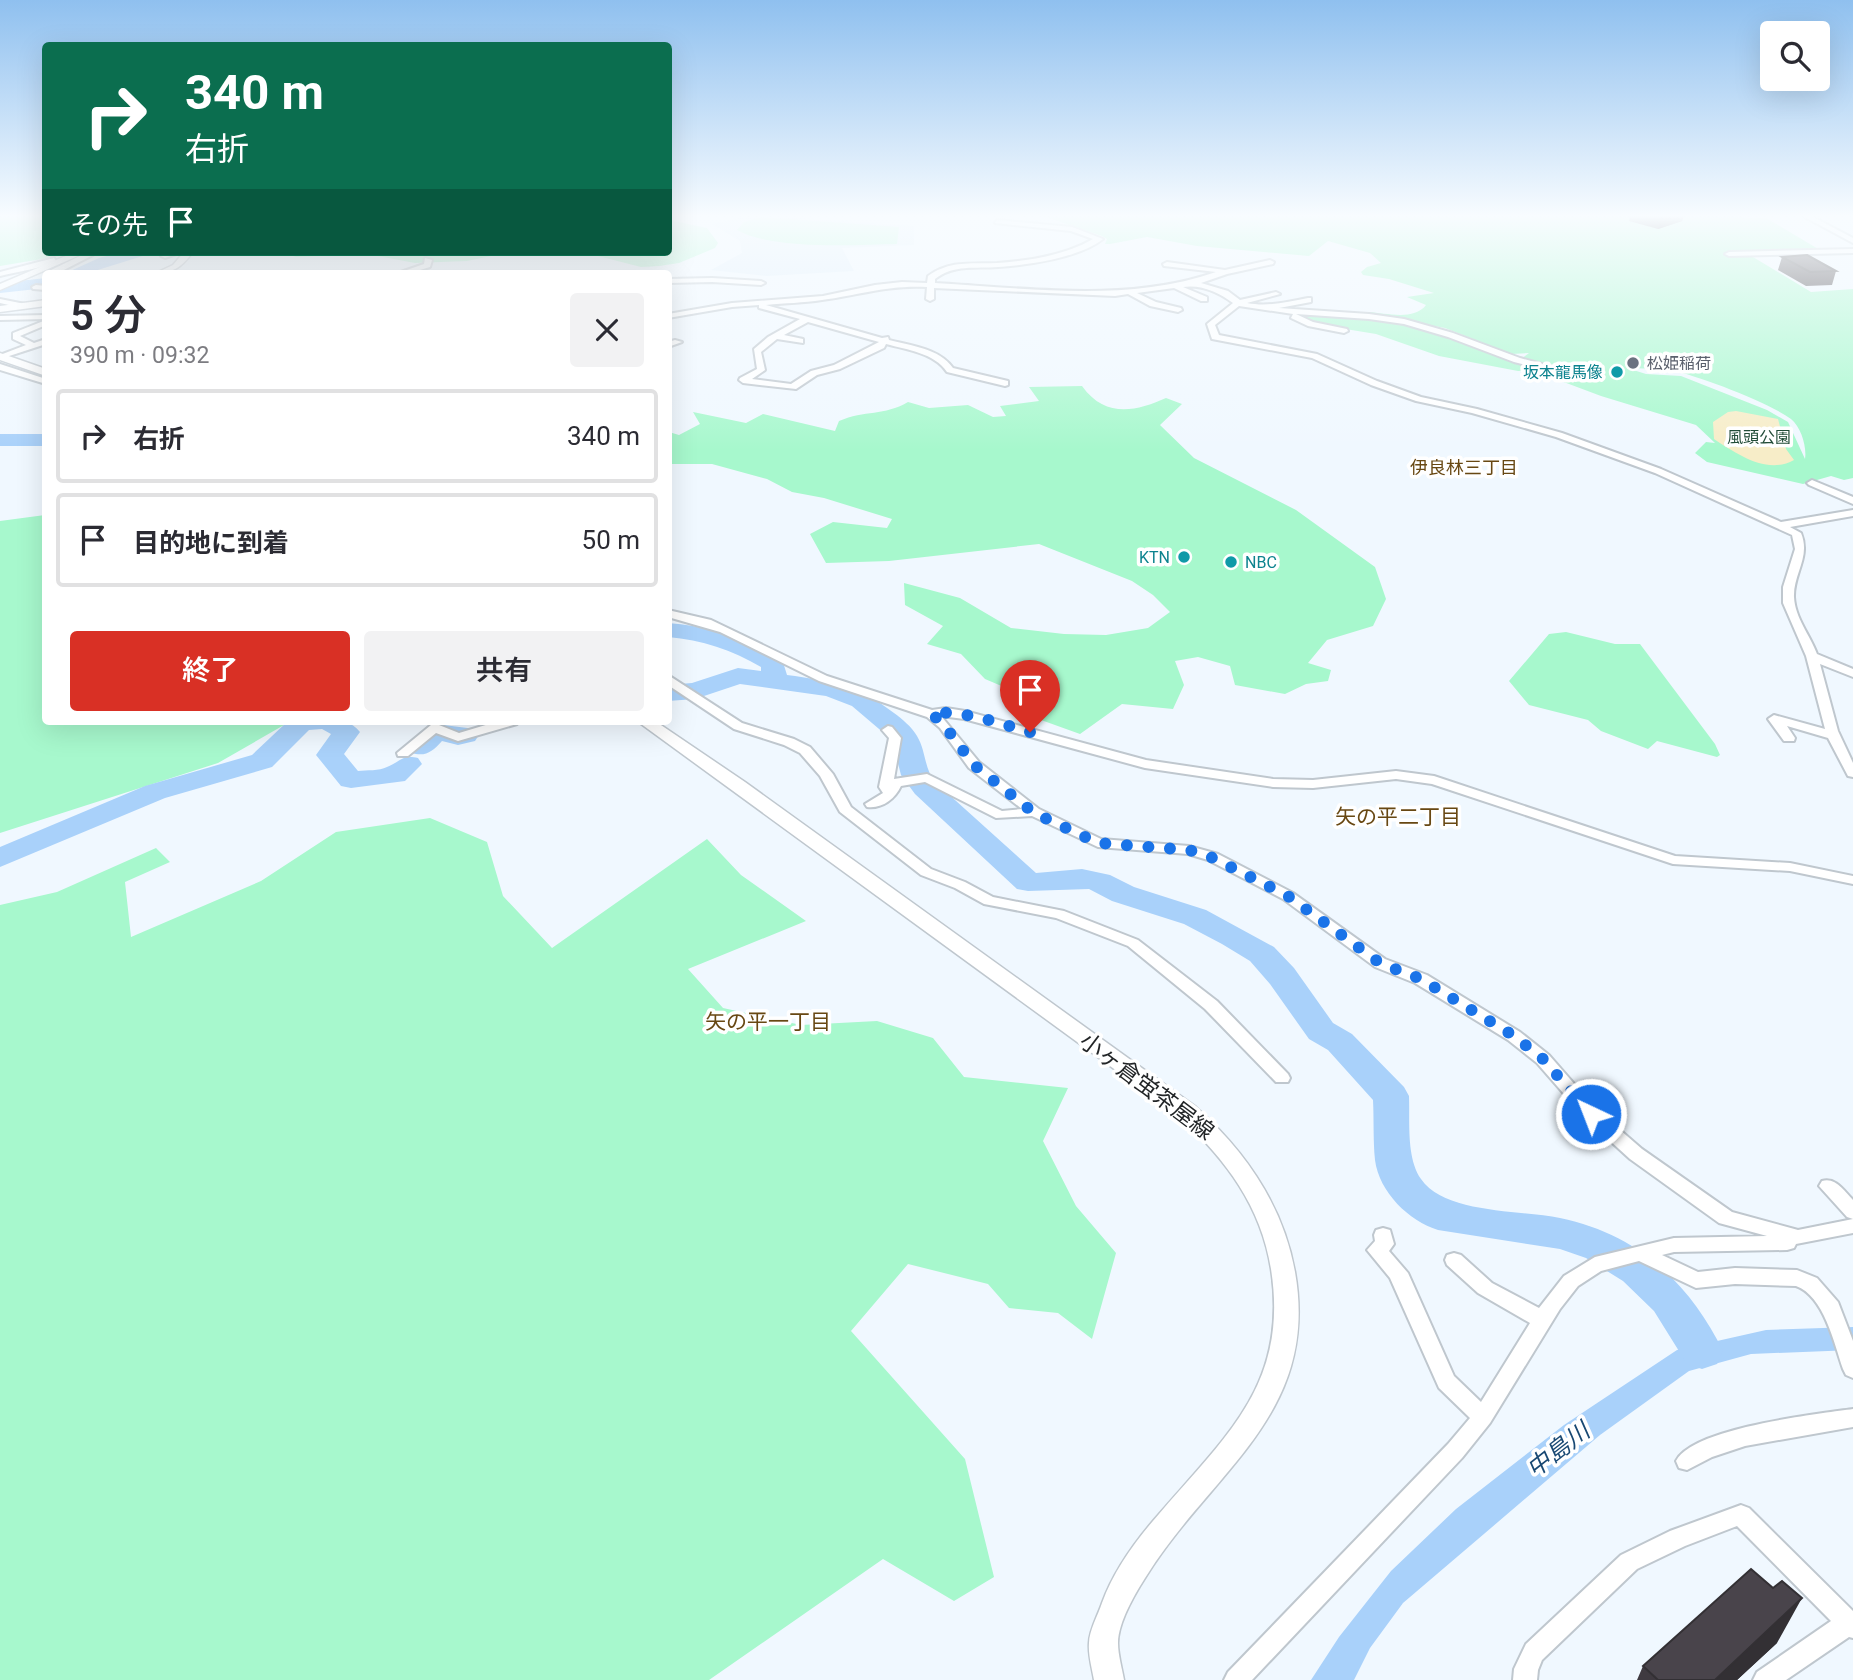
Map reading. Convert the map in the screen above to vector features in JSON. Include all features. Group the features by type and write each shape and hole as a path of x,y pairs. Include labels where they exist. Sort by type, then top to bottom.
{"street":[{"path":"747,303 754,293"},
{"path":"672,315 747,303 823,298 843,293"},
{"path":"930,293 930,299"},
{"path":"1131,293 1153,304 1178,310"},
{"path":"1193,293 1205,299"},
{"path":"1227,293 1238,302 1291,312 1388,318 1435,328 1514,359 1563,371"},
{"path":"1276,294 1238,302 1212,321 1213,337 1314,356 1399,393 1559,435 1658,471 1782,525 1799,536 1801,552 1788,595 1812,656 1831,734 1853,773"},
{"path":"724,296 886,340 933,355 943,360 950,370 1004,383"},
{"path":"1271,307 1308,300"},
{"path":"0,301 22,306"},
{"path":"0,309 42,304"},
{"path":"1291,312 1311,324 1345,331"},
{"path":"0,318 42,317"},
{"path":"808,318 776,336 757,351 761,370 743,380 793,387 814,373 837,367 881,346 886,340"},
{"path":"32,345 16,335 42,324"},
{"path":"828,332 838,326"},
{"path":"776,336 800,341"},
{"path":"0,360 42,342"},
{"path":"0,360 42,372"},
{"path":"0,360 42,380"},
{"path":"1812,483 1853,501"},
{"path":"1782,525 1853,513"},
{"path":"672,614 738,634 811,674 931,713 965,715 1145,764 1272,783 1313,784 1409,775 1449,784 1673,860 1790,867 1853,880"},
{"path":"1812,656 1853,673"},
{"path":"672,682 738,726 789,742 805,750 826,775 845,809 926,872 960,885 989,901 1059,914 1133,943 1211,1005 1282,1078"},
{"path":"931,713 944,725 974,765 1034,813 1098,843 1189,850 1213,858 1288,896 1380,963 1421,979 1514,1036 1543,1059 1600,1122 1636,1154 1726,1218 1798,1237 1853,1226"},
{"path":"1789,738 1774,719 1831,734"},
{"path":"403,754 435,728 458,737 499,725"},
{"name":"小ヶ倉蛍茶屋線","path":"651,725 1188,1112 1219,1140 1237,1163 1270,1222 1280,1252 1288,1302 1285,1342 1279,1363 1261,1410 1241,1438 1150,1545 1120,1592 1103,1642 1109,1680"},
{"path":"888,730 895,738 886,787 890,795"},
{"path":"872,804 890,795 896,783 927,778 1001,815 1034,813"},
{"path":"1828,1186 1853,1212"},
{"path":"1383,1235 1385,1244 1376,1250 1398,1272 1446,1382 1483,1417"},
{"path":"1236,1680 1455,1451 1483,1417 1553,1303 1571,1281 1595,1265 1674,1245 1787,1243 1787,1236"},
{"path":"1624,1258 1696,1280 1735,1276 1797,1278 1810,1283 1830,1308 1853,1369"},
{"path":"1454,1260 1485,1288 1543,1320"},
{"path":"1687,1461 1706,1447 1779,1430 1853,1418"},
{"path":"1525,1680 1526,1669 1534,1652 1629,1562 1678,1538 1741,1515 1851,1625 1765,1680"}],"green space":[{"name":"風頭公園","path":"1431,293 1853,293 1853,478 1844,480 1831,476 1803,484 1707,462 1695,453 1706,442 1715,443 1696,425 1601,396 1561,381 1542,370 1518,371 1439,356 1376,334 1315,324 1297,315 1341,316 1432,329 1521,359 1529,353 1511,354 1445,328 1369,314 1407,315 1426,305 1407,297","holes":["1627,368 1665,369 1733,390 1791,419 1800,432 1805,459 1788,422 1767,410 1681,376 1646,374"]},
{"path":"1082,386 1100,403 1111,408 1143,407 1166,398 1182,404 1160,425 1194,458 1296,510 1375,567 1386,599 1373,626 1327,640 1308,663 1331,670 1328,681 1306,684 1285,694 1235,685 1230,666 1198,657 1175,661 1184,685 1173,709 1122,704 1080,734 1016,711 1023,695 985,679 961,654 927,644 943,626 905,605 904,583 960,598 1011,628 1106,635 1148,628 1170,612 1153,595 1132,581 1039,544 889,561 826,563 810,534 833,522 887,528 892,519 824,498 792,492 767,479 712,464 672,464 672,433 679,435 700,424 693,412 746,423 763,414 835,431 839,421 891,409 908,402 929,408 968,405 993,417 1006,416 1000,406 1039,401 1029,387"},
{"path":"42,515 42,725 284,725 218,763 0,833 0,521"},
{"path":"1566,632 1615,644 1640,644 1715,744 1720,755 1717,757 1657,741 1648,749 1601,731 1588,720 1529,705 1509,681 1549,634"},
{"path":"430,818 487,842 503,896 552,948 707,839 741,875 806,921 688,969 723,1008 801,1025 877,1021 933,1038 964,1077 1068,1088 1043,1141 1076,1206 1116,1253 1092,1339 1058,1313 1009,1308 988,1284 908,1264 851,1331 965,1459 994,1577 954,1601 883,1559 709,1680 0,1680 0,905 57,892 156,848 170,862 125,882 131,937 261,881 336,832"}],"sand":[{"path":"1728,412 1778,419 1786,449 1794,460 1784,464 1763,464 1742,456 1714,439 1713,422"}],"water":[{"name":"中島川","path":"1853,1327 1853,1350 1751,1354 1689,1371 1600,1435 1403,1603 1370,1648 1354,1680 1311,1680 1339,1637 1391,1571 1456,1509 1564,1425 1677,1350 1766,1330"}],"building":[{"path":"1751,1569 1773,1588 1782,1581 1802,1598 1715,1680 1658,1680 1643,1666"}],"waterway":[{"path":"0,440 42,440"},
{"path":"672,630 709,636 749,651 773,664 775,681"},
{"path":"672,693 695,691 738,676 775,681"},
{"path":"775,681 831,689 861,700 891,723 905,738 915,775 925,788 1028,882 1082,878 1099,882 1123,894 1195,917 1262,954 1282,976 1321,1031 1340,1042 1391,1096 1394,1163 1406,1189 1420,1202 1438,1215 1562,1234 1600,1247 1637,1270 1669,1299 1702,1351"},
{"path":"0,858 155,792 262,761 299,725"},
{"path":"334,725 346,732 330,755 351,780 395,775 408,764"},
{"path":"421,747 436,732 458,737 465,735"}],"place":[{"name":"松姫稲荷","path":"1633,363"},
{"name":"坂本龍馬像","path":"1617,372"},
{"name":"KTN","path":"1184,557"},
{"name":"NBC","path":"1231,562"}],"district":[{"name":"伊良林三丁目","path":"1464,468"},
{"name":"矢の平二丁目","path":"1398,817"},
{"name":"矢の平一丁目","path":"768,1022"}],"route":[{"path":"1030,732 965,715 931,713 944,725 974,765 1023,801 1034,813 1098,843 1189,850 1232,866 1288,896 1380,963 1421,979 1514,1036 1543,1059 1591,1114"}]}
